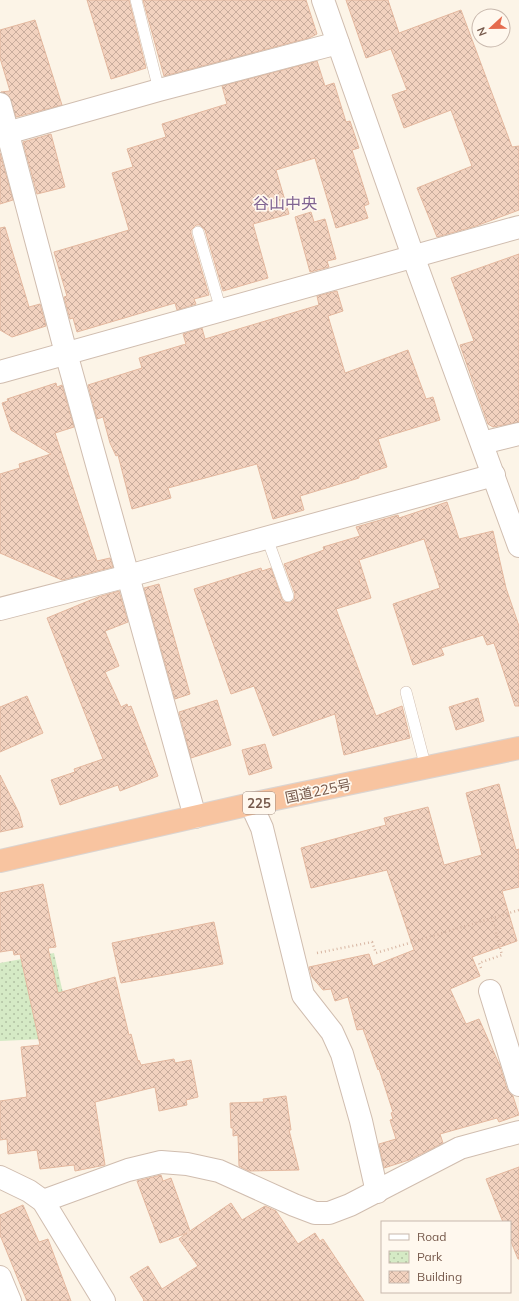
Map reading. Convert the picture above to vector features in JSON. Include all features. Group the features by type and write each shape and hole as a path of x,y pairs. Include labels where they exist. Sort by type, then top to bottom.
{"highway":[{"name":"国道225号","path":"0,861 251,804 519,748"}],"street":[{"path":"323,0 413,256 519,546"},
{"path":"4,134 159,90 338,43"},
{"path":"0,104 4,134 195,817"},
{"path":"0,372 519,227"},
{"path":"482,443 519,434"},
{"path":"0,609 128,576 494,475"},
{"path":"251,804 262,828 303,995 332,1032 342,1054 361,1120 377,1192"},
{"path":"490,991 519,1085"},
{"path":"43,1202 128,1170 161,1162 187,1164 219,1171 315,1212 329,1214 377,1192 460,1148 519,1132"},
{"path":"0,1177 29,1191 43,1202 104,1301"},
{"path":"0,1277 10,1301"}],"lane":[{"path":"136,0 159,90"},
{"path":"198,232 221,310"},
{"path":"267,538 288,596"},
{"path":"406,692 426,768"}],"path":[{"path":"293,958 372,942 376,953 519,910"},
{"path":"490,991 479,963 502,955 492,918"}],"green space":[{"path":"54,953 71,1029 45,1039 0,1041 0,963"}],"building":[{"path":"87,0 129,0 146,68 111,79"},
{"path":"143,0 306,0 317,34 309,38 164,76"},
{"path":"346,0 388,0 399,33 461,10 471,37 471,48 475,48 512,147 519,146 519,210 476,226 437,237 417,188 472,166 451,110 404,128 392,95 407,90 391,49 366,58"},
{"path":"35,20 62,105 16,117 9,96 1,92 10,91 0,58 0,30"},
{"path":"317,61 325,86 334,83 346,122 350,121 359,148 352,150 369,204 364,206 368,218 336,228 315,158 276,170 289,214 253,224 268,278 223,291 205,230 200,225 196,225 191,230 191,234 209,295 194,299 196,304 177,310 175,303 77,332 73,318 70,319 64,297 67,296 54,252 129,230 112,173 133,167 127,149 166,137 162,124 227,104 222,86"},
{"path":"51,134 65,187 37,194 23,142"},
{"path":"0,153 13,200 0,204"},
{"path":"311,212 314,222 325,219 336,259 327,261 329,267 310,272 295,217"},
{"path":"5,227 29,307 40,304 46,326 12,337 0,330 0,228"},
{"path":"519,254 519,422 493,427 488,424 460,345 474,341 451,278"},
{"path":"337,291 343,311 328,316 345,373 408,350 426,399 433,397 440,420 378,439 387,467 359,476 359,478 300,496 304,510 273,519 257,464 168,488 171,498 132,509 118,455 116,456 110,443 103,417 97,419 88,385 142,368 139,358 186,344 183,334 202,328 205,339 319,305 317,296"},
{"path":"56,383 57,387 62,385 74,427 55,433 97,561 110,558 113,567 62,580 0,553 0,474 20,468 19,464 51,454 11,430 2,403 8,401 7,399"},
{"path":"447,502 459,539 493,531 506,588 519,626 519,706 515,706 494,643 487,645 483,635 441,648 444,655 413,665 393,604 440,588 424,539 359,560 371,598 336,609 376,716 402,706 410,738 344,755 335,714 273,736 254,686 231,694 194,589 261,568 262,571 271,568 282,599 284,602 290,603 294,600 295,594 284,564 324,550 323,547 360,536 356,527 398,515 399,518"},
{"path":"159,584 190,694 175,699 144,588"},
{"path":"119,591 128,622 105,631 119,666 105,672 121,707 127,704 128,707 131,706 158,776 120,791 118,785 60,805 51,780 75,772 74,769 103,759 47,618 98,597"},
{"path":"27,696 43,733 0,752 0,707"},
{"path":"478,698 484,721 456,730 449,707"},
{"path":"217,700 231,745 191,758 179,712"},
{"path":"265,744 272,768 249,775 242,750"},
{"path":"0,775 19,813 23,827 0,832"},
{"path":"499,784 516,850 519,849 519,887 502,891 517,941 472,957 480,976 450,989 466,1024 479,1019 500,1066 507,1089 513,1096 519,1115 499,1122 497,1118 440,1134 443,1143 409,1160 384,1168 379,1144 396,1139 390,1120 393,1119 391,1113 393,1112 379,1069 378,1070 363,1029 357,1030 348,997 335,1001 331,989 323,990 312,977 309,967 369,954 373,966 414,950 387,870 311,888 301,848 386,825 384,818 428,807 444,865 482,855 466,793"},
{"path":"43,884 56,947 48,948 58,993 115,977 129,1035 131,1034 138,1061 139,1060 141,1065 174,1059 175,1063 191,1060 198,1097 186,1100 187,1105 159,1111 155,1087 95,1102 105,1165 75,1171 74,1165 40,1169 37,1150 8,1154 7,1139 0,1140 0,1101 27,1097 21,1047 40,1045 20,954 14,955 13,950 0,952 0,893"},
{"path":"214,922 223,964 121,983 112,943"},
{"path":"286,1096 291,1130 289,1130 299,1170 249,1171 239,1166 238,1135 233,1136 233,1128 231,1128 230,1103 264,1102 263,1099"},
{"path":"519,1167 519,1259 511,1242 511,1221 503,1221 486,1179"},
{"path":"161,1175 163,1181 171,1178 190,1231 231,1203 242,1220 265,1206 276,1211 298,1244 315,1233 320,1241 323,1239 364,1301 143,1301 144,1300 130,1277 148,1266 162,1289 198,1266 179,1239 187,1233 160,1243 137,1181"},
{"path":"23,1205 39,1242 48,1239 71,1301 27,1301 0,1235 0,1215"}],"district":[{"name":"谷山中央","path":"285,203"}]}
